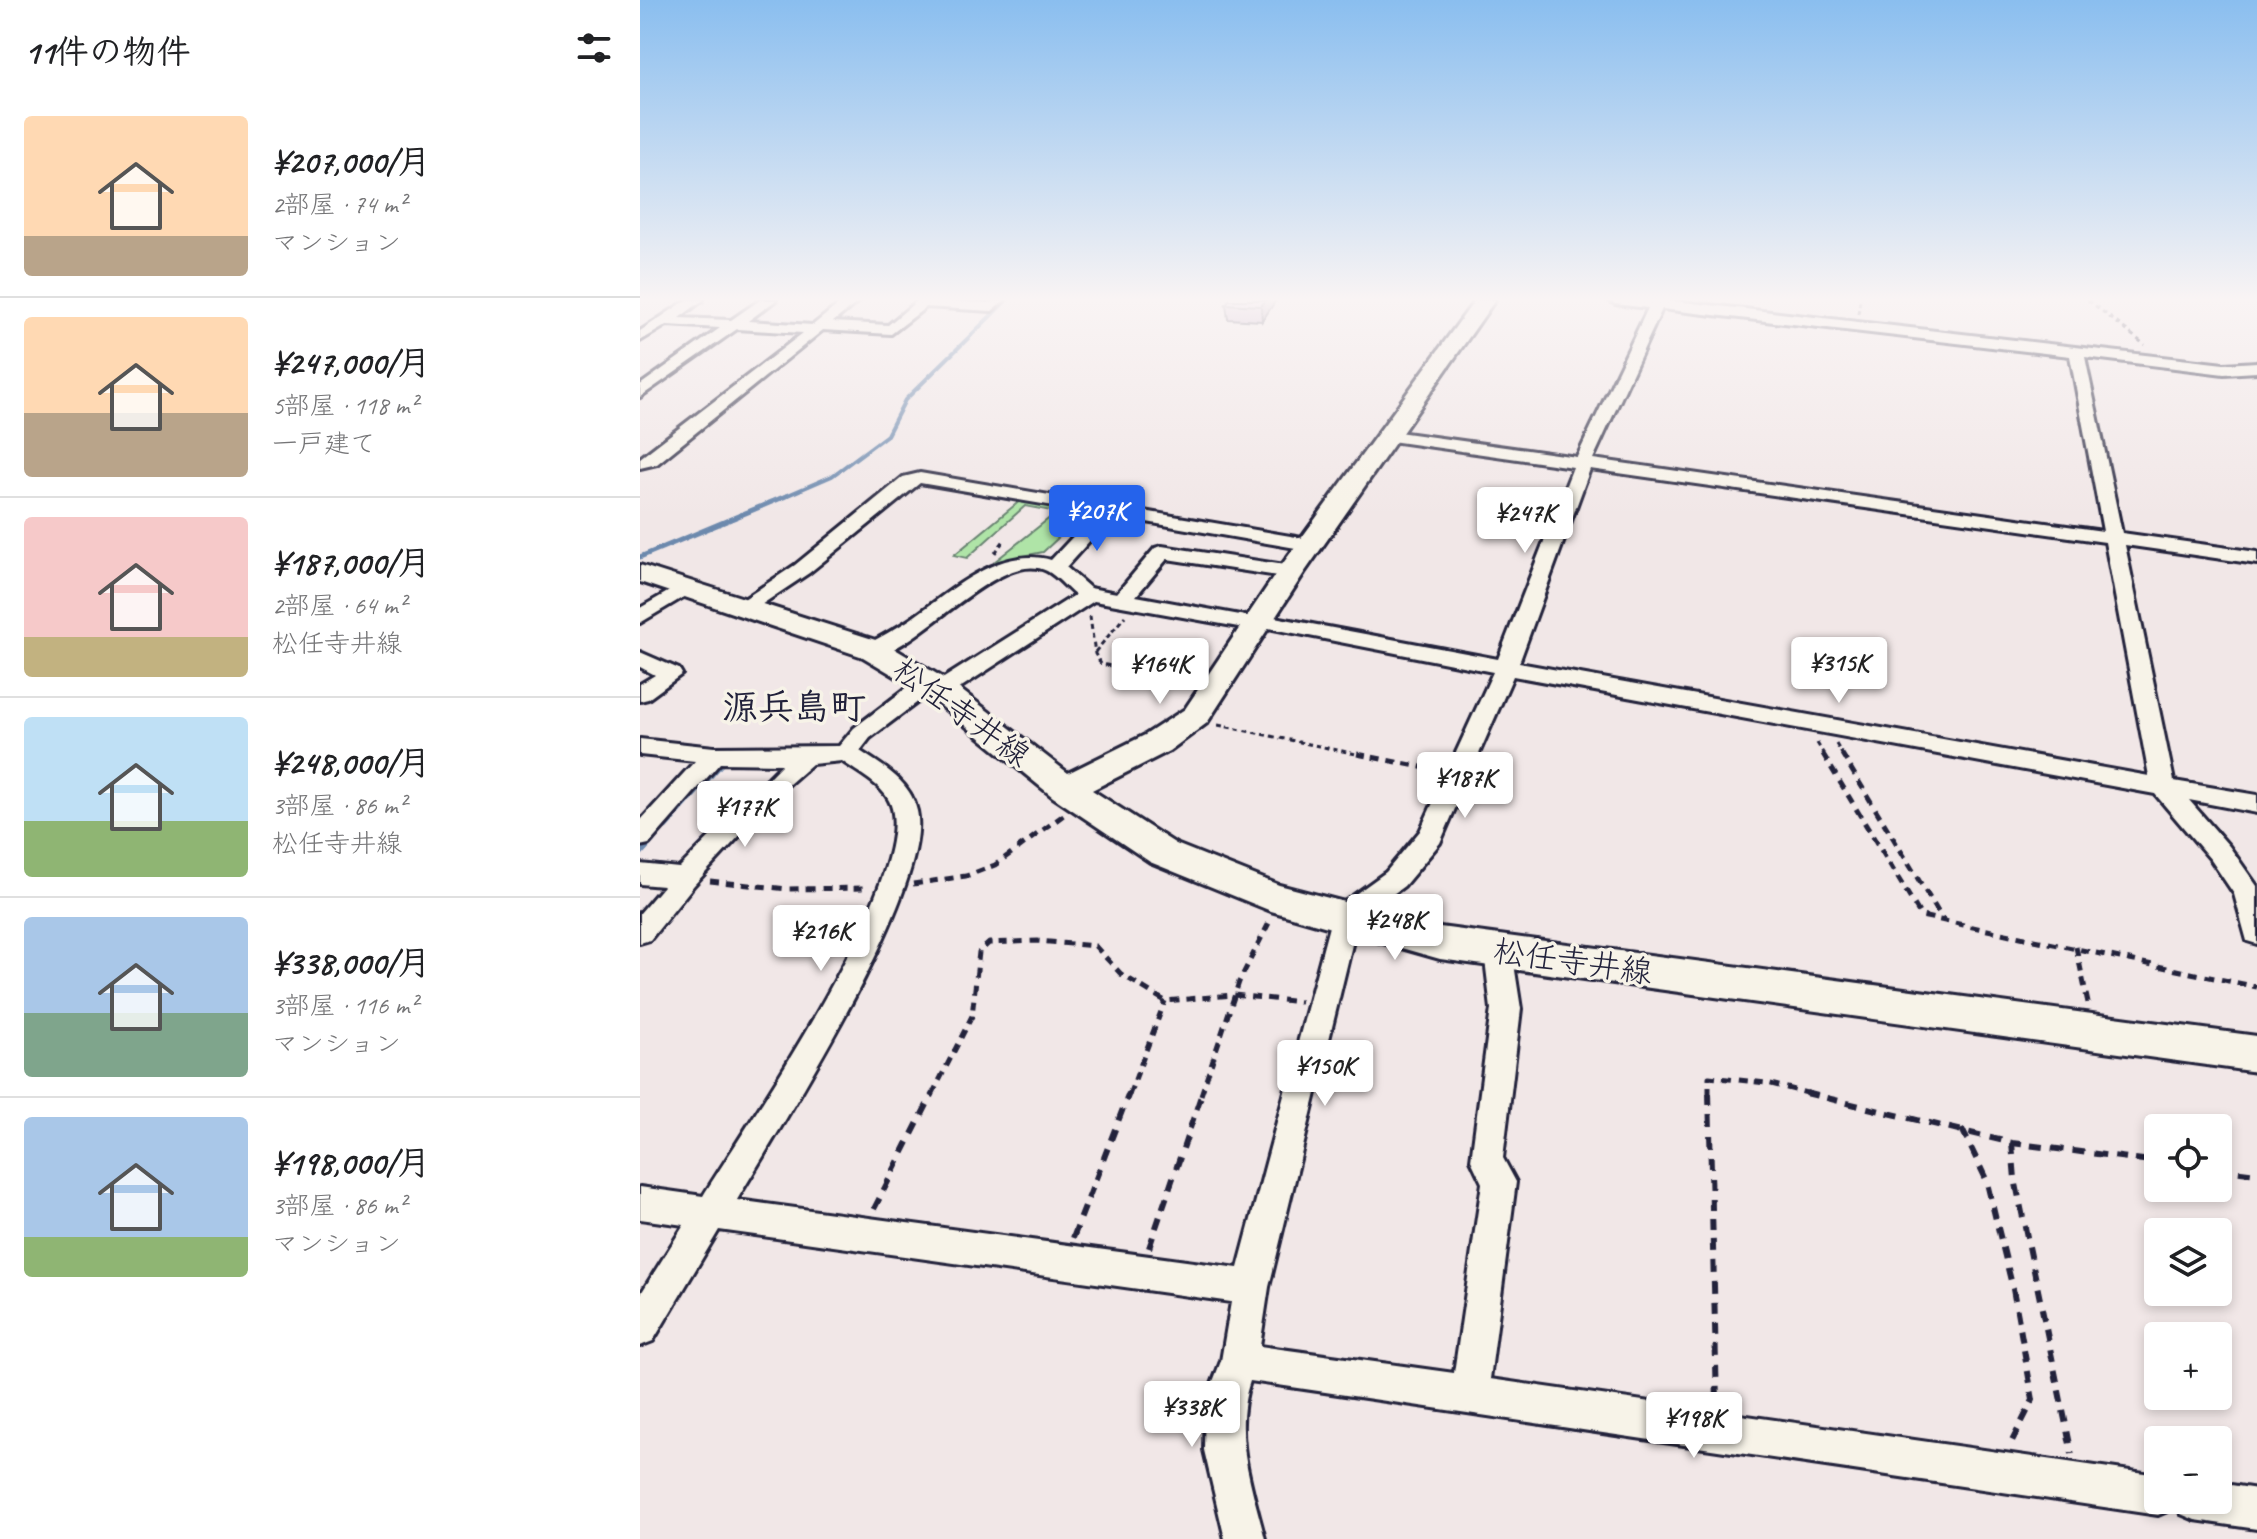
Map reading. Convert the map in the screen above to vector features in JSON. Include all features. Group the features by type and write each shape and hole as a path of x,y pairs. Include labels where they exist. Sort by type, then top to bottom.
{"main road":[{"path":"1065,789 1157,743 1190,720 1291,572 1435,372"},
{"name":"松任寺井線","path":"640,573 874,650 935,686 1065,789 1163,853 1281,900 1346,915 1440,943 2095,1031 2253,1061"}],"street":[{"path":"640,392 668,372"},
{"path":"640,463 651,460 763,372"},
{"path":"1245,1539 1223,1450 1224,1402 1239,1361 1251,1287 1346,915 1395,879 1431,836 1507,665 1584,461 1626,372"},
{"path":"2081,372 2163,787 2220,853 2247,892 2257,933"},
{"path":"1391,436 2257,558"},
{"path":"745,607 802,569 909,481 920,478 1313,545"},
{"path":"1055,567 1109,509"},
{"path":"1130,601 1162,552 1291,572"},
{"path":"874,650 924,620 974,581 1030,560 1055,567 1084,593 1507,665 1815,725 2257,804"},
{"path":"640,617 685,588"},
{"path":"846,753 862,733 1091,594"},
{"path":"640,659 671,674 640,694"},
{"path":"640,747 714,755 846,753 898,790 907,817 900,862 881,914 830,1014 640,1328"},
{"path":"640,837 714,755"},
{"path":"640,932 685,878 771,786 806,756"},
{"path":"640,874 685,878"},
{"path":"1469,1396 1499,1182 1487,1160 1506,1009 1498,951"},
{"path":"640,1203 1251,1287"},
{"path":"1239,1361 2144,1493"},
{"path":"2232,1505 2257,1509"}],"path":[{"path":"1091,594 1090,630 1101,664 1214,687"},
{"path":"1095,652 1130,601"},
{"path":"1190,720 1458,775"},
{"path":"1815,725 1943,920"},
{"path":"1815,725 1921,916 2257,987"},
{"path":"1141,1273 1234,995 1281,900"},
{"path":"861,1233 972,1016 979,952 989,943 1038,941 1095,946 1121,974 1165,1001 1234,995 1323,1005"},
{"path":"2076,947 2095,1031"},
{"path":"1064,1263 1165,1001"},
{"path":"1717,1432 1709,1077 1767,1083 2012,1143 2144,1160"},
{"path":"1962,1129 1986,1179 2013,1289 2033,1400 2013,1441 1988,1471"},
{"path":"2012,1143 2015,1179 2065,1409 2076,1483"},
{"path":"2232,1171 2257,1174"}],"green space":[{"path":"1021,500 1087,511 1043,552 994,562 1057,512 1025,506 967,558 954,555"}],"waterway":[{"path":"781,498 832,476 887,435 905,400 934,372"},
{"path":"640,557 786,496"},
{"path":"665,826 721,763"},
{"path":"640,853 652,840"}],"district":[{"name":"源兵島町","path":"794,706"}]}
